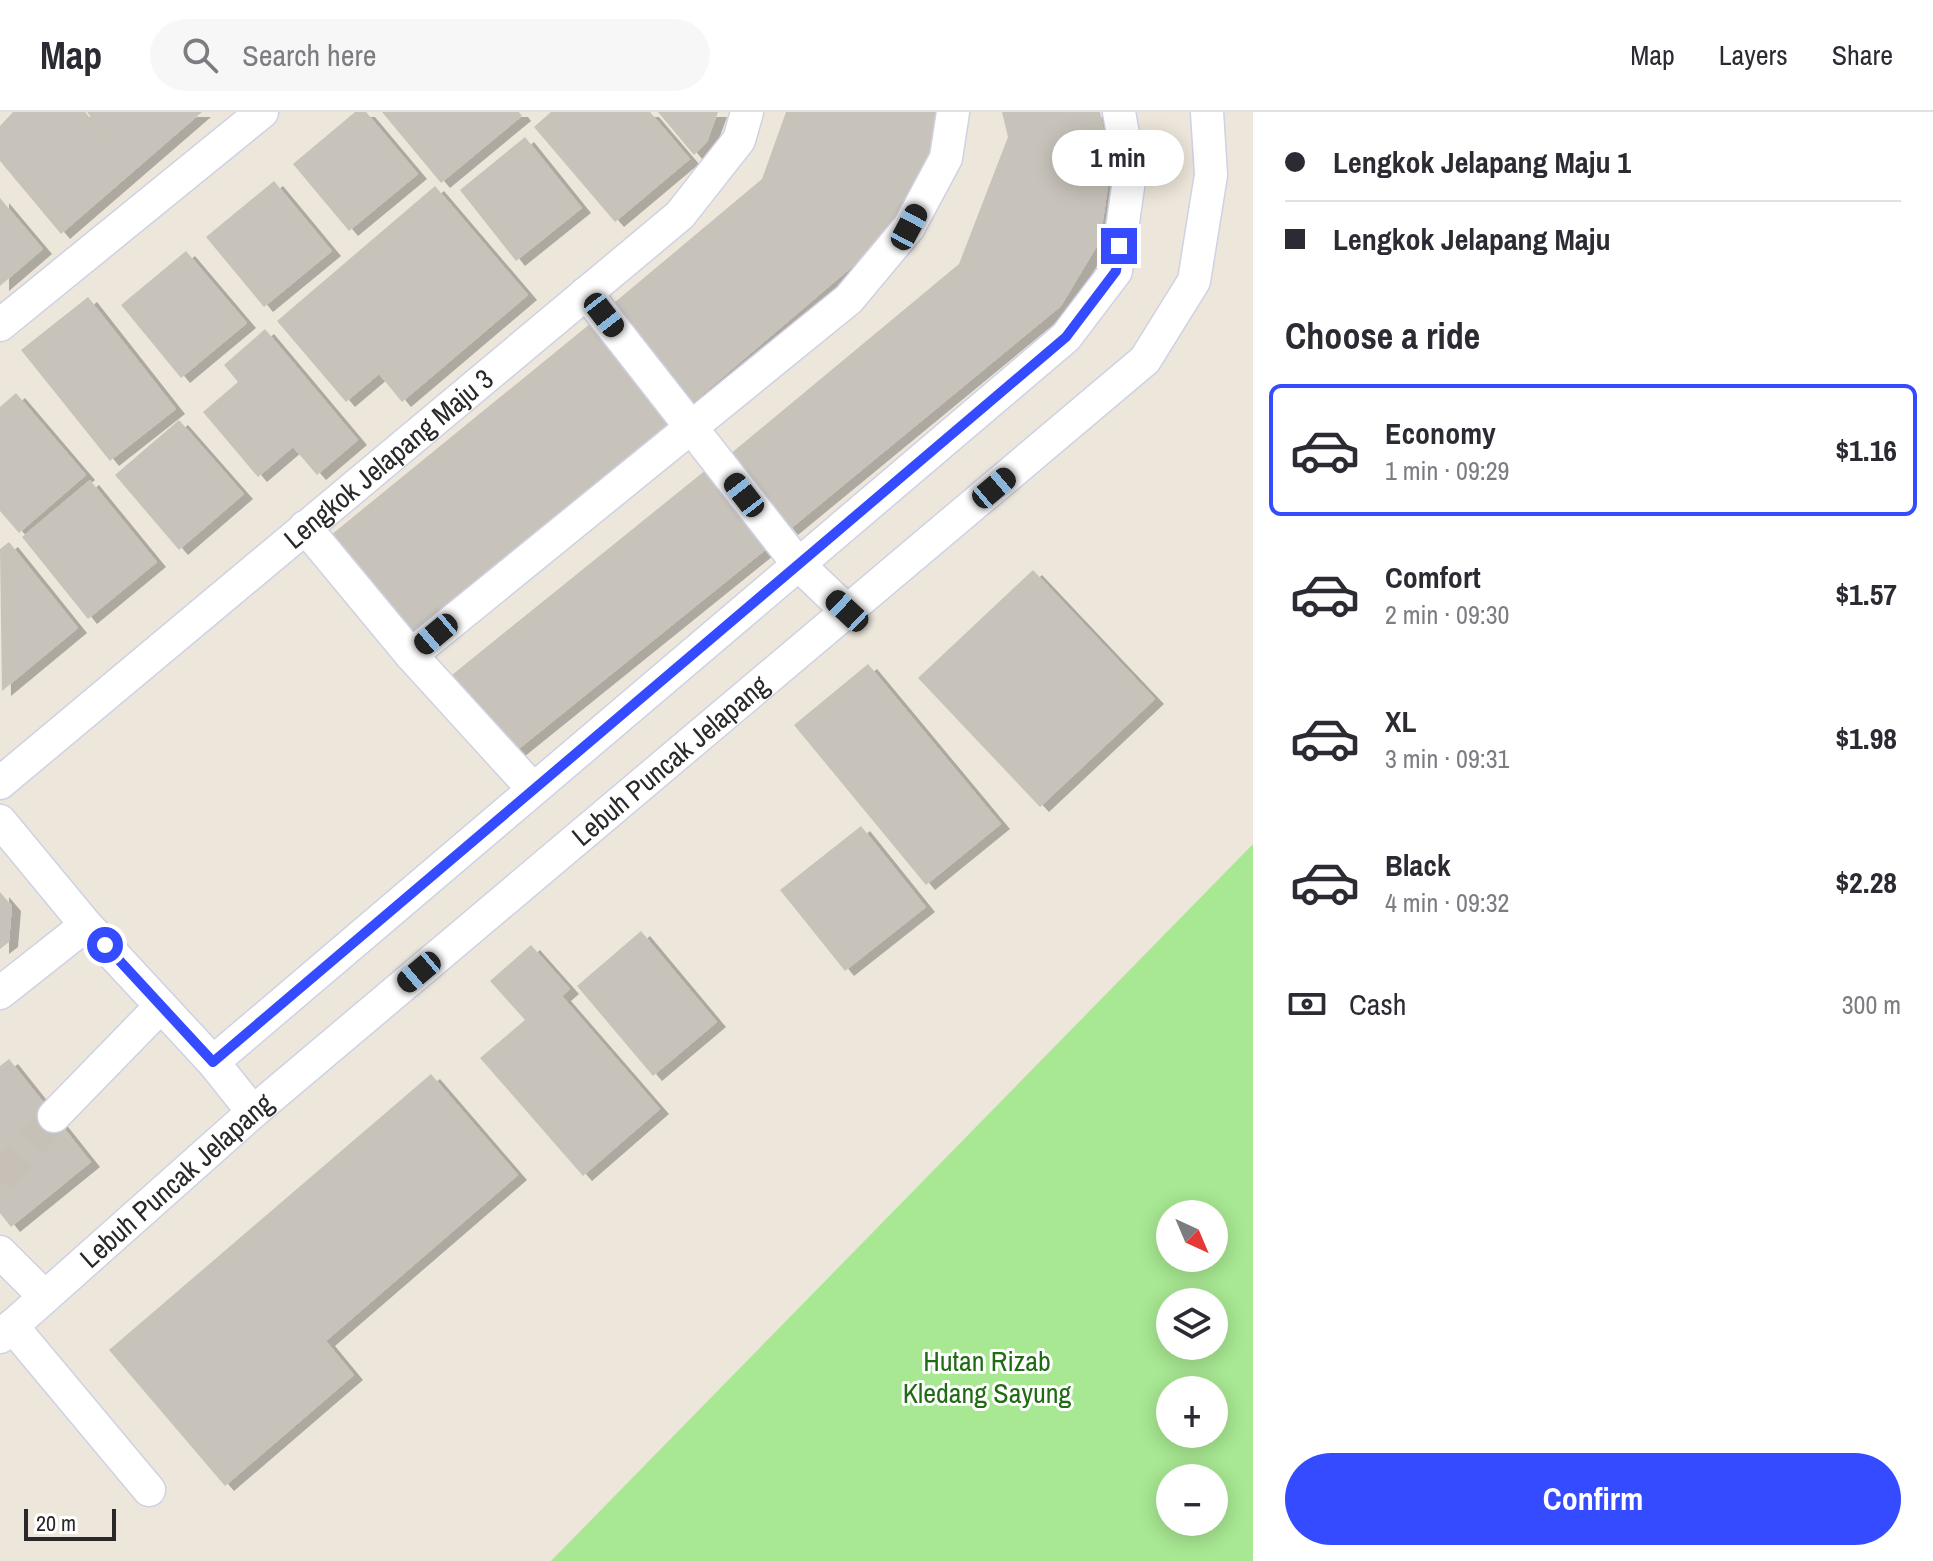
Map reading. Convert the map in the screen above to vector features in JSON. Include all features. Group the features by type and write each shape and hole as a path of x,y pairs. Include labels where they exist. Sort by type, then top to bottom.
{"street":[{"path":"0,325 262,112"},
{"name":"Lengkok Jelapang Maju 3","path":"0,783 680,215 739,140 747,112"},
{"path":"411,655 849,299 909,227 946,158 953,112"},
{"path":"213,1062 1066,337 1116,271 1130,173 1119,112"},
{"name":"Lebuh Puncak Jelapang","path":"6,1332 253,1112 1145,360 1194,281 1211,175 1207,112"},
{"path":"586,293 798,564 847,611"},
{"path":"305,527 411,655 533,789"},
{"path":"0,821 86,925 213,1062 253,1112"},
{"path":"0,993 86,925"},
{"path":"54,1116 161,1006"},
{"path":"0,1252 45,1297"},
{"path":"6,1332 149,1490"}],"green space":[{"name":"Hutan Rizab Kledang Sayung","path":"1253,844 1253,1561 551,1561"}],"building":[{"path":"13,112 85,112 113,146 87,112 202,112 61,234 0,161 0,126"},
{"path":"355,112 366,112 418,174 349,231 293,164"},
{"path":"382,112 519,112 522,116 441,183"},
{"path":"551,112 650,112 690,159 615,222 534,127"},
{"path":"658,112 718,112 707,142 694,155"},
{"path":"786,112 937,112 940,127 907,220 690,405 608,308 762,179"},
{"path":"1002,112 1100,112 1111,166 1100,241 1061,306 789,530 729,455 959,264 1008,137"},
{"path":"525,137 582,208 516,261 460,190"},
{"path":"274,181 332,251 264,307 206,237"},
{"path":"435,186 528,295 402,402 379,374 346,402 277,321"},
{"path":"0,198 43,249 0,286"},
{"path":"186,251 247,323 181,378 121,305"},
{"path":"88,297 176,409 110,461 21,350"},
{"path":"596,319 676,418 412,634 331,535"},
{"path":"265,329 358,440 317,475 293,447 258,477 203,412 238,382 224,365"},
{"path":"16,393 86,475 19,533 0,511 0,407"},
{"path":"179,420 244,494 179,550 115,475"},
{"path":"712,465 774,543 510,756 447,679"},
{"path":"90,480 157,562 88,619 22,537"},
{"path":"9,542 78,628 2,691 0,549"},
{"path":"1033,570 1155,699 1040,807 918,678"},
{"path":"868,664 1001,824 926,885 794,725"},
{"path":"861,826 926,907 845,971 780,890"},
{"path":"0,892 12,906 9,942 0,949"},
{"path":"641,931 717,1022 653,1076 577,986"},
{"path":"531,945 570,989 562,996 660,1109 583,1176 480,1058 525,1020 490,981"},
{"path":"9,1059 91,1162 11,1227 0,1213 0,1066"},
{"path":"431,1074 518,1175 326,1341 354,1375 225,1486 109,1350"}],"tunnel":[{"path":"0,1180 54,1116"}],"route":[{"path":"105,945 213,1062 1066,337 1116,271 1119,246"}]}
